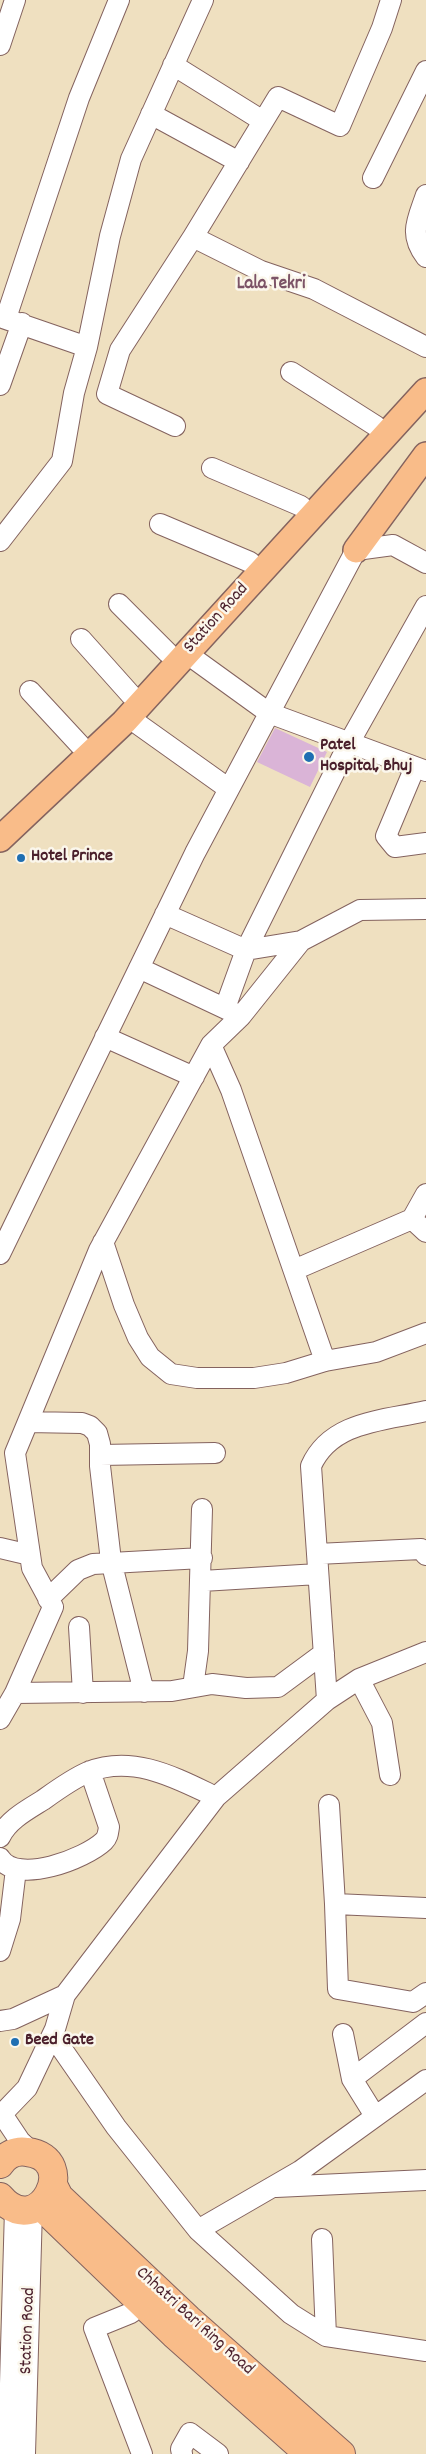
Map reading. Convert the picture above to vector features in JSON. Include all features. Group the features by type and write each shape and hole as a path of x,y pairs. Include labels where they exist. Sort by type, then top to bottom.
{"highway":[{"path":"13,2151 47,2162 53,2177 20,2200"},
{"name":"Chhatri Bari Ring Road","path":"20,2200 59,2197 188,2319 340,2454"},
{"name":"Chhatri Bari Ring Road","path":"20,2200 46,2208 174,2334 309,2454"}],"main road":[{"name":"Station Road","path":"177,653 250,562 426,373"},
{"name":"Station Road","path":"0,838 129,706 426,391"},
{"path":"362,542 426,448"},
{"path":"362,542 426,455"},
{"name":"Station Road","path":"0,820 80,745 129,706"}],"street":[{"path":"0,45 15,0"},
{"path":"0,384 9,319 79,98 119,0"},
{"path":"0,540 62,461 74,393 87,347 110,236 131,159 203,0"},
{"path":"176,426 107,394 120,350 193,237 278,97 340,126 382,28 391,0"},
{"path":"173,65 263,121"},
{"path":"373,178 426,71"},
{"path":"151,114 239,162"},
{"path":"426,195 414,231 417,243 426,257"},
{"path":"193,237 261,271 314,289 426,347"},
{"path":"9,319 87,347"},
{"path":"291,372 376,426"},
{"path":"212,468 301,506"},
{"path":"160,524 250,562"},
{"path":"0,1254 165,914 269,713 362,542 393,545 426,563"},
{"path":"119,604 177,653 269,713 420,769 386,836 395,846 426,843"},
{"path":"233,1012 246,950 349,743 426,606"},
{"path":"81,639 129,706 229,789"},
{"path":"30,690 80,745"},
{"path":"165,914 246,950 301,941 360,910 426,909"},
{"path":"0,1719 15,1693 53,1606 32,1568 7,1454 28,1422 103,1242 211,1045 233,1012 301,941"},
{"path":"139,968 233,1012"},
{"path":"105,1037 194,1077"},
{"path":"211,1045 231,1090 325,1361"},
{"path":"294,1270 419,1226 426,1194"},
{"path":"103,1242 124,1305 138,1338 150,1357 171,1374 197,1378 254,1378 286,1373 325,1361 376,1352 426,1332"},
{"path":"327,1700 311,1466 317,1452 346,1429 426,1411"},
{"path":"28,1422 72,1422 90,1426 97,1433 111,1562 144,1692"},
{"path":"100,1455 215,1453"},
{"path":"193,1687 198,1651 202,1581 202,1510"},
{"path":"0,1548 30,1555"},
{"path":"317,1554 421,1549 426,1555"},
{"path":"48,1599 78,1570 94,1564 202,1558"},
{"path":"202,1581 318,1574"},
{"path":"79,1626 83,1693"},
{"path":"13,2151 20,2142 2,2114 27,2088 52,2036 65,1994 216,1796 327,1700 360,1679 426,1652"},
{"path":"15,1693 144,1692 212,1684 246,1688 278,1687 324,1653"},
{"path":"360,1679 382,1724 390,1775"},
{"path":"0,1837 14,1819 75,1778 90,1771 111,1766 139,1766 167,1774 216,1796"},
{"path":"0,1951 10,1919 8,1863 52,1866 76,1858 103,1842 108,1835 109,1827 90,1771"},
{"path":"329,1805 338,1989 419,1998 426,2023 352,2079"},
{"path":"335,1904 426,1908"},
{"path":"0,2021 13,2019 65,1994"},
{"path":"343,2034 352,2079 375,2116"},
{"path":"52,2036 116,2127 198,2230 291,2314 326,2336 426,2351"},
{"path":"198,2230 274,2187 426,2080"},
{"path":"274,2187 426,2180"},
{"name":"Station Road","path":"8,2454 5,2354 20,2200"},
{"name":"Station Road","path":"20,2200 25,2454"},
{"path":"322,2238 326,2336"},
{"path":"131,2313 94,2328 142,2454"},
{"path":"182,2454 181,2450 190,2433 218,2454"}],"building":[{"path":"275,728 327,752 310,787 257,762"}],"place":[{"name":"Patel Hospital, Bhuj","path":"309,757"},
{"name":"Hotel Prince","path":"21,858"},
{"name":"Beed Gate","path":"15,2042"}],"district":[{"name":"Lala Tekri","path":"271,285"}]}
